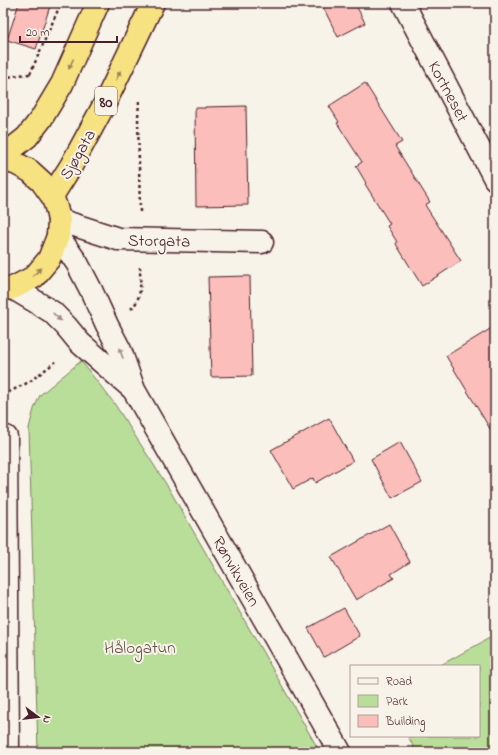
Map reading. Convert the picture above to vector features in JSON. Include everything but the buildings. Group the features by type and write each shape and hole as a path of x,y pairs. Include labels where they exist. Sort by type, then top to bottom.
{"highway":[{"path":"3,156 27,137 62,84 98,3"},
{"name":"Sjøgata","path":"52,196 71,166 104,105 153,3"},
{"path":"3,160 15,163 30,171 42,182 52,196 56,207 58,228 49,259 34,277 8,289"}],"street":[{"name":"Kortneset","path":"403,3 495,179"},
{"name":"Storgata","path":"58,228 118,239 262,242"},
{"name":"Rønvikveien","path":"58,228 92,290 107,325 120,350 134,390 340,752"},
{"name":"Rønvikveien","path":"8,289 33,300 52,312 80,343 134,390"},
{"path":"6,438 8,752"}],"path":[{"path":"30,74 61,3"},
{"path":"3,78 30,74 35,75"},
{"path":"3,395 29,382 62,357"}],"green space":[{"name":"Hålogatun","path":"81,361 114,403 168,487 320,752 38,752 29,428 34,409 40,395"},
{"path":"495,635 495,752 416,752 408,737 480,737 480,665 441,665"}]}
